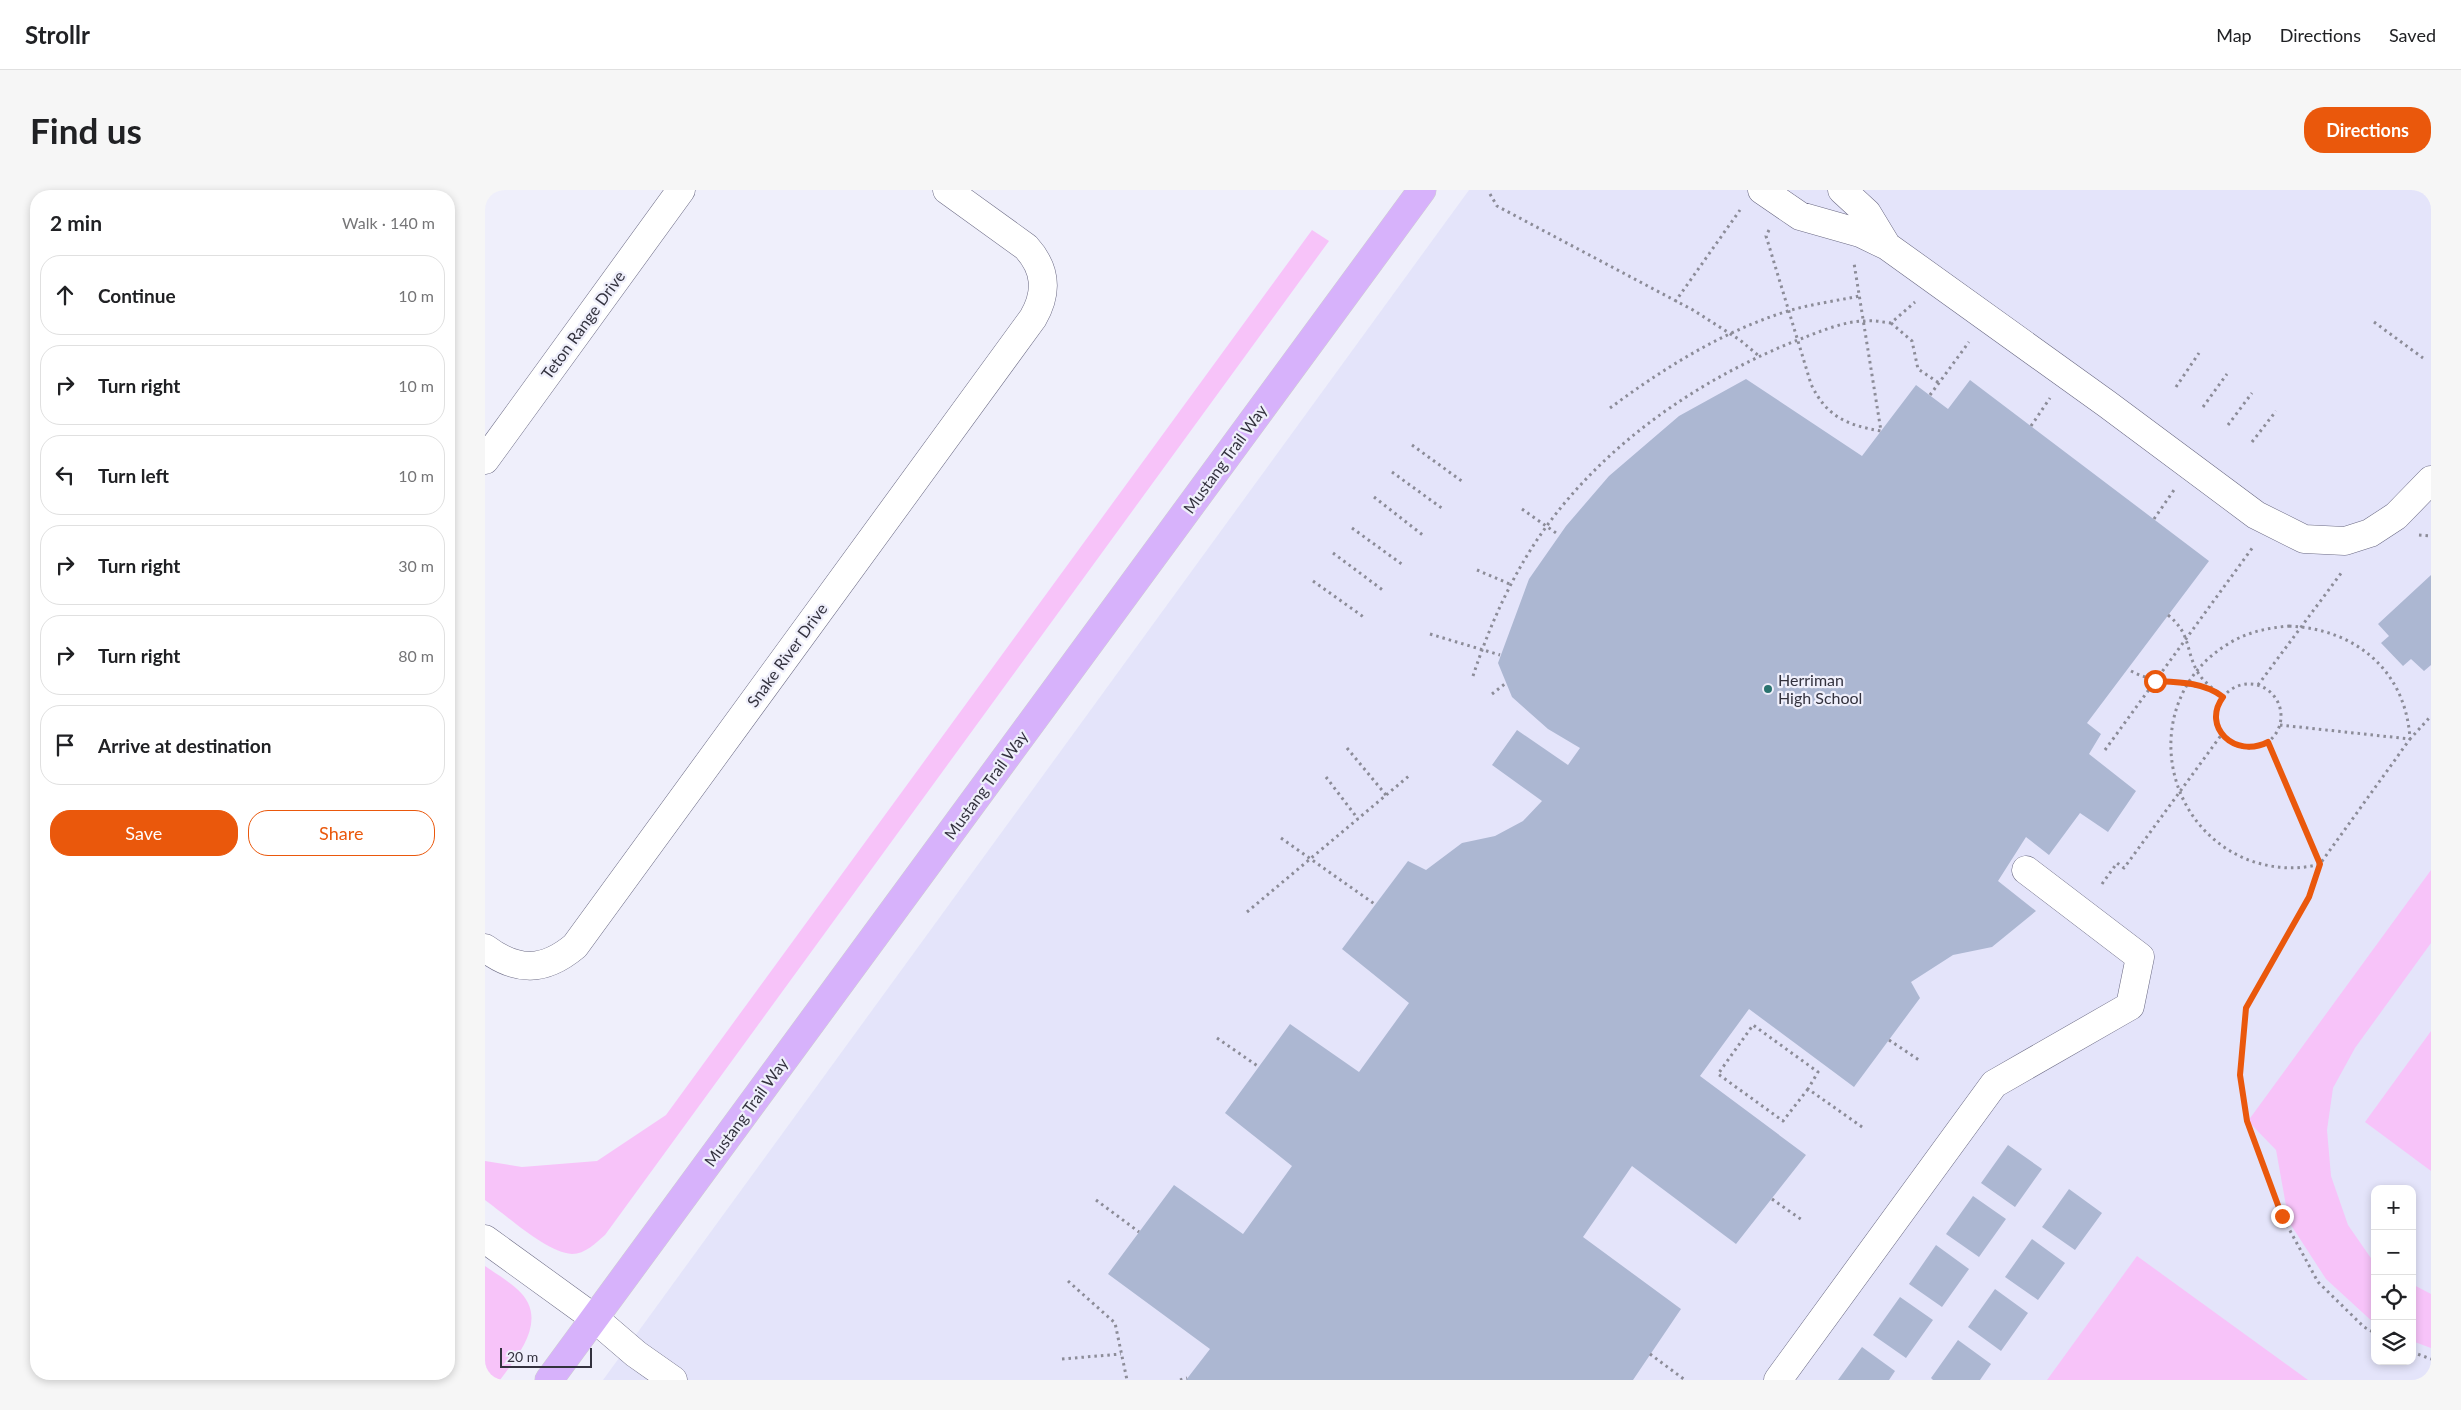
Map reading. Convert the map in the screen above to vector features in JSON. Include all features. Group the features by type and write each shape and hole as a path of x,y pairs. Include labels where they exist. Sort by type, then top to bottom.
{"main road":[{"name":"Mustang Trail Way","path":"549,1380 1422,190"}],"street":[{"name":"Teton Range Drive","path":"485,460 681,190"},
{"name":"Snake River Drive","path":"485,948 498,958 513,964 530,966 547,964 562,957 575,946 1033,318 1040,305 1044,291 1040,266 1026,247 947,190"},
{"path":"1762,190 1800,216 1860,233 1887,246 2107,404 2256,515 2304,539 2345,542 2371,533 2396,516 2431,480"},
{"path":"1842,190 1867,214 1887,246"},
{"path":"1779,1380 1994,1084 2130,1006 2139,957 2026,870"},
{"path":"485,1239 594,1318 636,1354 673,1380"}],"path":[{"path":"1490,194 1497,206 1675,302 1729,333 1749,346 1759,356"},
{"path":"1675,302 1741,208"},
{"path":"1771,228 1766,236 1811,384 1820,403 1839,419 1881,431 1852,254"},
{"path":"1610,408 1683,359 1729,333 1789,311 1859,296"},
{"path":"1891,323 1917,300"},
{"path":"1473,676 1481,651 1512,585 1546,526 1593,472 1651,422 1698,389 1759,356 1823,331 1863,320 1891,323 1912,341 1918,369 1939,383"},
{"path":"2374,322 2423,358"},
{"path":"1930,396 1971,339"},
{"path":"2176,387 2199,354"},
{"path":"2203,407 2227,374"},
{"path":"2228,425 2252,393"},
{"path":"2031,426 2051,398"},
{"path":"2252,442 2276,411"},
{"path":"1412,445 1463,482"},
{"path":"1392,472 1443,509"},
{"path":"2154,519 2174,490"},
{"path":"1373,497 1424,536"},
{"path":"1522,509 1559,535"},
{"path":"1352,528 1403,565"},
{"path":"2419,535 2431,536"},
{"path":"2105,750 2253,547"},
{"path":"1333,554 1384,591"},
{"path":"1477,570 1512,585"},
{"path":"2258,685 2342,572"},
{"path":"1313,581 1365,618"},
{"path":"2168,615 2180,625 2187,638 2197,671 2205,682 2223,697"},
{"path":"2320,864 2294,868 2274,867 2236,855 2204,831 2192,815 2180,792 2173,771 2171,738 2177,706 2197,671 2214,654 2241,637 2273,628 2301,627 2321,630 2352,642 2380,665 2402,698 2409,717 2410,739"},
{"path":"1430,634 1501,656"},
{"path":"2131,671 2143,678 2155,681 2188,684 2217,692"},
{"path":"1492,694 1506,683"},
{"path":"2246,683 2258,685 2267,689 2279,704 2280,725 2275,735 2268,742 2249,748 2229,742 2222,734 2217,723 2216,712 2223,697 2235,686 2246,683"},
{"path":"2371,1331 2364,1327 2318,1282 2282,1216 2247,1121 2240,1075 2246,1008 2309,897 2320,864 2410,739 2431,716"},
{"path":"2280,725 2410,739"},
{"path":"2102,884 2117,863 2124,868 2222,734"},
{"path":"2268,742 2320,864"},
{"path":"1347,748 1386,795"},
{"path":"1247,912 1410,775"},
{"path":"1326,777 1358,818"},
{"path":"1281,838 1376,905"},
{"path":"1753,1025 1818,1072 1808,1089 1783,1121 1718,1074 1753,1025"},
{"path":"1217,1038 1259,1067"},
{"path":"1889,1040 1919,1060"},
{"path":"1808,1089 1865,1129"},
{"path":"1772,1199 1802,1220"},
{"path":"1096,1200 1139,1232"},
{"path":"1067,1281 1115,1323 1127,1380"},
{"path":"2416,1353 2431,1359"},
{"path":"1062,1359 1121,1354"},
{"path":"1651,1354 1685,1380"},
{"path":"1180,1380 1187,1378"}],"shaded area":[{"name":"Herriman High School","path":"1469,190 2431,190 2431,1380 603,1380"},
{"path":"1312,230 1329,241 605,1235 590,1248 577,1254 562,1252 539,1240 485,1200 485,1161 522,1167 597,1161 666,1115"},
{"path":"2431,870 2431,943 2355,1048 2333,1088 2327,1130 2331,1176 2348,1225 2371,1258 2371,1320 2326,1279 2289,1222 2276,1150 2248,1121"},
{"path":"2431,1031 2431,1171 2365,1122"},
{"path":"2137,1256 2308,1380 2047,1380"},
{"path":"485,1266 517,1289 527,1300 531,1312 528,1336 500,1380 485,1380"},
{"path":"2416,1286 2431,1294 2431,1348 2416,1342"}],"building":[{"path":"1746,379 1862,456 1916,385 1948,409 1970,380 2209,561 2087,723 2101,734 2089,754 2136,791 2108,832 2080,813 2049,855 2026,837 1998,881 2036,911 1992,947 1953,955 1911,982 1920,998 1854,1087 1749,1009 1700,1076 1806,1155 1736,1244 1632,1166 1583,1237 1681,1309 1633,1380 1186,1380 1210,1349 1108,1274 1174,1185 1243,1234 1292,1166 1225,1113 1290,1024 1359,1072 1409,1003 1342,949 1408,861 1426,870 1462,843 1495,836 1523,821 1542,801 1492,765 1517,730 1568,765 1580,748 1548,729 1512,697 1498,663 1529,579 1566,526 1609,476 1679,416"},
{"path":"2431,575 2431,665 2424,671 2411,659 2403,666 2381,643 2389,636 2378,624"},
{"path":"2008,1145 2042,1169 2015,1207 1981,1183"},
{"path":"2069,1189 2102,1213 2075,1250 2042,1227"},
{"path":"1973,1196 2006,1219 1979,1257 1946,1234"},
{"path":"2032,1239 2065,1263 2038,1300 2005,1277"},
{"path":"1936,1245 1969,1269 1942,1307 1909,1284"},
{"path":"1995,1289 2028,1313 2001,1351 1968,1327"},
{"path":"1900,1297 1933,1320 1906,1358 1873,1335"},
{"path":"1958,1340 1991,1364 1980,1380 1933,1380 1931,1378"},
{"path":"1862,1347 1895,1371 1889,1380 1838,1380"}],"place":[{"name":"Herriman High School","path":"1768,689"}],"route":[{"path":"2155,681 2203,686 2217,692 2223,697 2219,701 2216,712 2217,723 2222,734 2229,742 2249,748 2268,742 2320,864 2309,897 2246,1008 2240,1075 2247,1121 2282,1216"}]}
